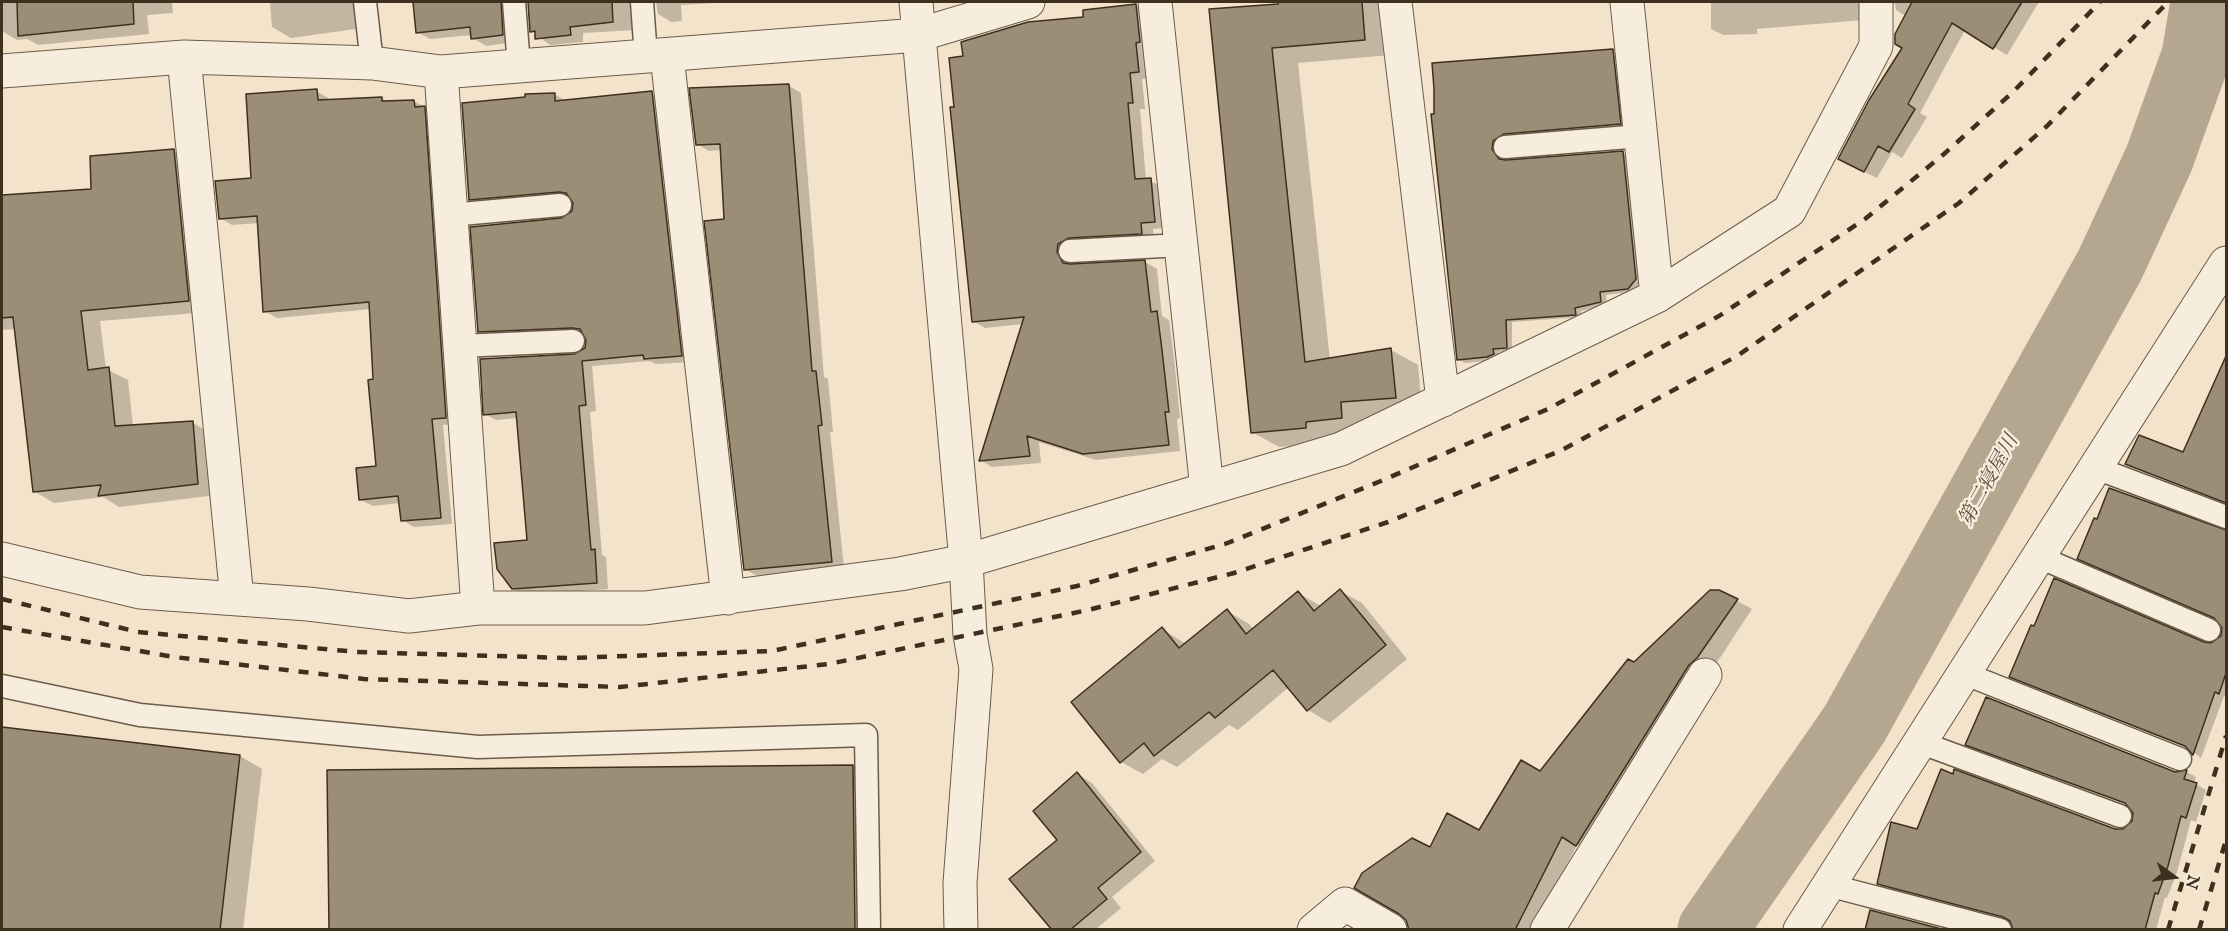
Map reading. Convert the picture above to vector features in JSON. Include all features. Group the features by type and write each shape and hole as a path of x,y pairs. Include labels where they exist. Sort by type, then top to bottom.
{"street":[{"path":"916,2 966,561 970,635 976,669 960,883 961,930"},
{"path":"2,71 184,57 372,63 441,72 657,57 918,34 1028,2"},
{"path":"1155,2 1207,489"},
{"path":"1395,2 1443,400"},
{"path":"1627,2 1657,296"},
{"path":"2,559 140,592 409,616 478,608 645,608 900,574 966,561 1341,448 1657,296 1790,211 1876,46 1876,2"},
{"path":"184,57 237,599"},
{"path":"657,57 728,598"},
{"path":"441,72 478,608"},
{"path":"1800,930 2226,263"},
{"path":"1547,930 1705,675"},
{"path":"1314,930 1345,904 1390,930"}],"lane":[{"path":"364,2 372,63"},
{"path":"514,2 519,66"},
{"path":"642,2 657,57"},
{"path":"1505,147 1641,136"},
{"path":"450,215 560,205"},
{"path":"1070,251 1180,245"},
{"path":"460,346 573,341"},
{"path":"2096,468 2226,517"},
{"path":"2039,557 2209,630"},
{"path":"1963,673 2180,759"},
{"path":"2,686 140,715 478,747 866,735 868,930"},
{"path":"1919,742 2120,816"},
{"path":"1828,885 2000,930"}],"building":[{"path":"17,2 133,2 134,24 18,36"},
{"path":"413,2 501,2 503,35 471,39 470,27 416,33"},
{"path":"528,2 612,2 613,22 570,27 571,35 535,39 535,31 530,32"},
{"path":"1278,2 1362,2 1365,40 1272,48 1305,362 1391,348 1396,398 1341,402 1342,418 1306,422 1306,428 1251,433 1209,9 1278,4"},
{"path":"1912,2 2022,2 1993,49 1952,23 1908,104 1915,109 1889,152 1878,146 1864,172 1838,159 1869,100 1902,48 1895,44 1895,34"},
{"path":"1136,4 1140,42 1136,43 1139,72 1130,73 1133,103 1128,103 1135,179 1151,178 1155,222 1141,223 1142,234 1069,238 1058,244 1057,252 1063,263 1070,264 1145,260 1151,312 1157,311 1169,412 1165,412 1169,445 1083,454 1027,436 1030,456 979,461 1024,317 972,322 950,107 954,107 949,58 963,56 961,42 1028,22 1083,17 1083,10"},
{"path":"1613,49 1621,124 1504,134 1493,141 1492,149 1499,159 1506,160 1623,151 1636,279 1628,289 1600,292 1601,302 1575,308 1576,315 1506,320 1507,348 1493,349 1494,354 1487,357 1457,360 1431,114 1434,114 1432,63"},
{"path":"789,84 812,371 816,371 822,425 818,426 832,562 744,570 704,221 724,219 720,144 696,145 689,88"},
{"path":"317,89 318,100 382,97 382,101 414,100 415,107 425,106 446,418 432,419 441,518 401,521 398,496 359,500 356,468 376,466 368,380 373,379 369,302 263,312 257,216 219,219 215,181 251,178 246,94"},
{"path":"652,91 682,356 644,359 643,355 582,361 586,405 579,406 591,550 595,549 597,583 512,589 497,569 494,543 527,540 516,412 483,415 480,359 574,354 585,348 586,340 580,329 572,328 478,332 470,227 561,218 572,211 573,203 566,193 559,192 469,200 462,103 525,97 525,94 555,93 555,101"},
{"path":"174,149 189,301 81,311 88,370 109,367 115,426 193,421 198,484 98,496 101,485 33,492 13,317 2,318 2,195 91,189 90,156"},
{"path":"2226,356 2226,503 2125,464 2139,435 2183,452"},
{"path":"2109,488 2226,530 2226,673 2219,694 2215,692 2193,755 2185,746 2009,677 2054,578 2204,642 2211,643 2221,636 2222,628 2214,618 2077,559"},
{"path":"1340,589 1386,645 1307,711 1273,670 1215,718 1209,712 1154,756 1144,743 1120,763 1071,702 1162,627 1179,648 1227,609 1246,634 1298,591 1314,611"},
{"path":"1710,590 1719,590 1738,599 1697,658 1689,665 1576,846 1562,837 1515,930 1409,930 1406,920 1399,914 1354,888 1362,873 1412,838 1430,847 1447,813 1479,830 1521,760 1540,771 1628,659 1634,662"},
{"path":"1986,697 2175,772 2187,770 2184,779 2197,783 2186,818 2181,816 2168,866 2158,894 2155,893 2145,930 2013,930 2010,921 2003,917 1877,884 1891,822 1917,829 1941,769 1953,774 1954,769 2115,829 2123,829 2132,821 2133,813 2125,803 1965,745"},
{"path":"2,727 240,755 220,930 2,930"},
{"path":"853,765 855,930 329,930 327,770"},
{"path":"1077,772 1141,852 1098,888 1107,899 1070,930 1052,930 1009,879 1057,840 1033,811"},
{"path":"1870,910 1945,930 1865,930"}],"waterway":[{"name":"第二寝屋川","path":"1712,930 1854,725 2110,265 2159,159 2196,56 2205,2"}],"railway":[{"path":"2,599 138,632 357,652 569,658 772,651 1077,586 1225,544 1381,481 1548,409 1719,316 1865,219 1944,154 2013,92 2100,2"},
{"path":"2,627 174,657 364,679 620,687 829,664 1088,610 1234,573 1388,522 1562,450 1737,356 1959,203 2047,126 2168,2"},
{"path":"2168,930 2226,736"},
{"path":"2199,930 2226,840"}]}
